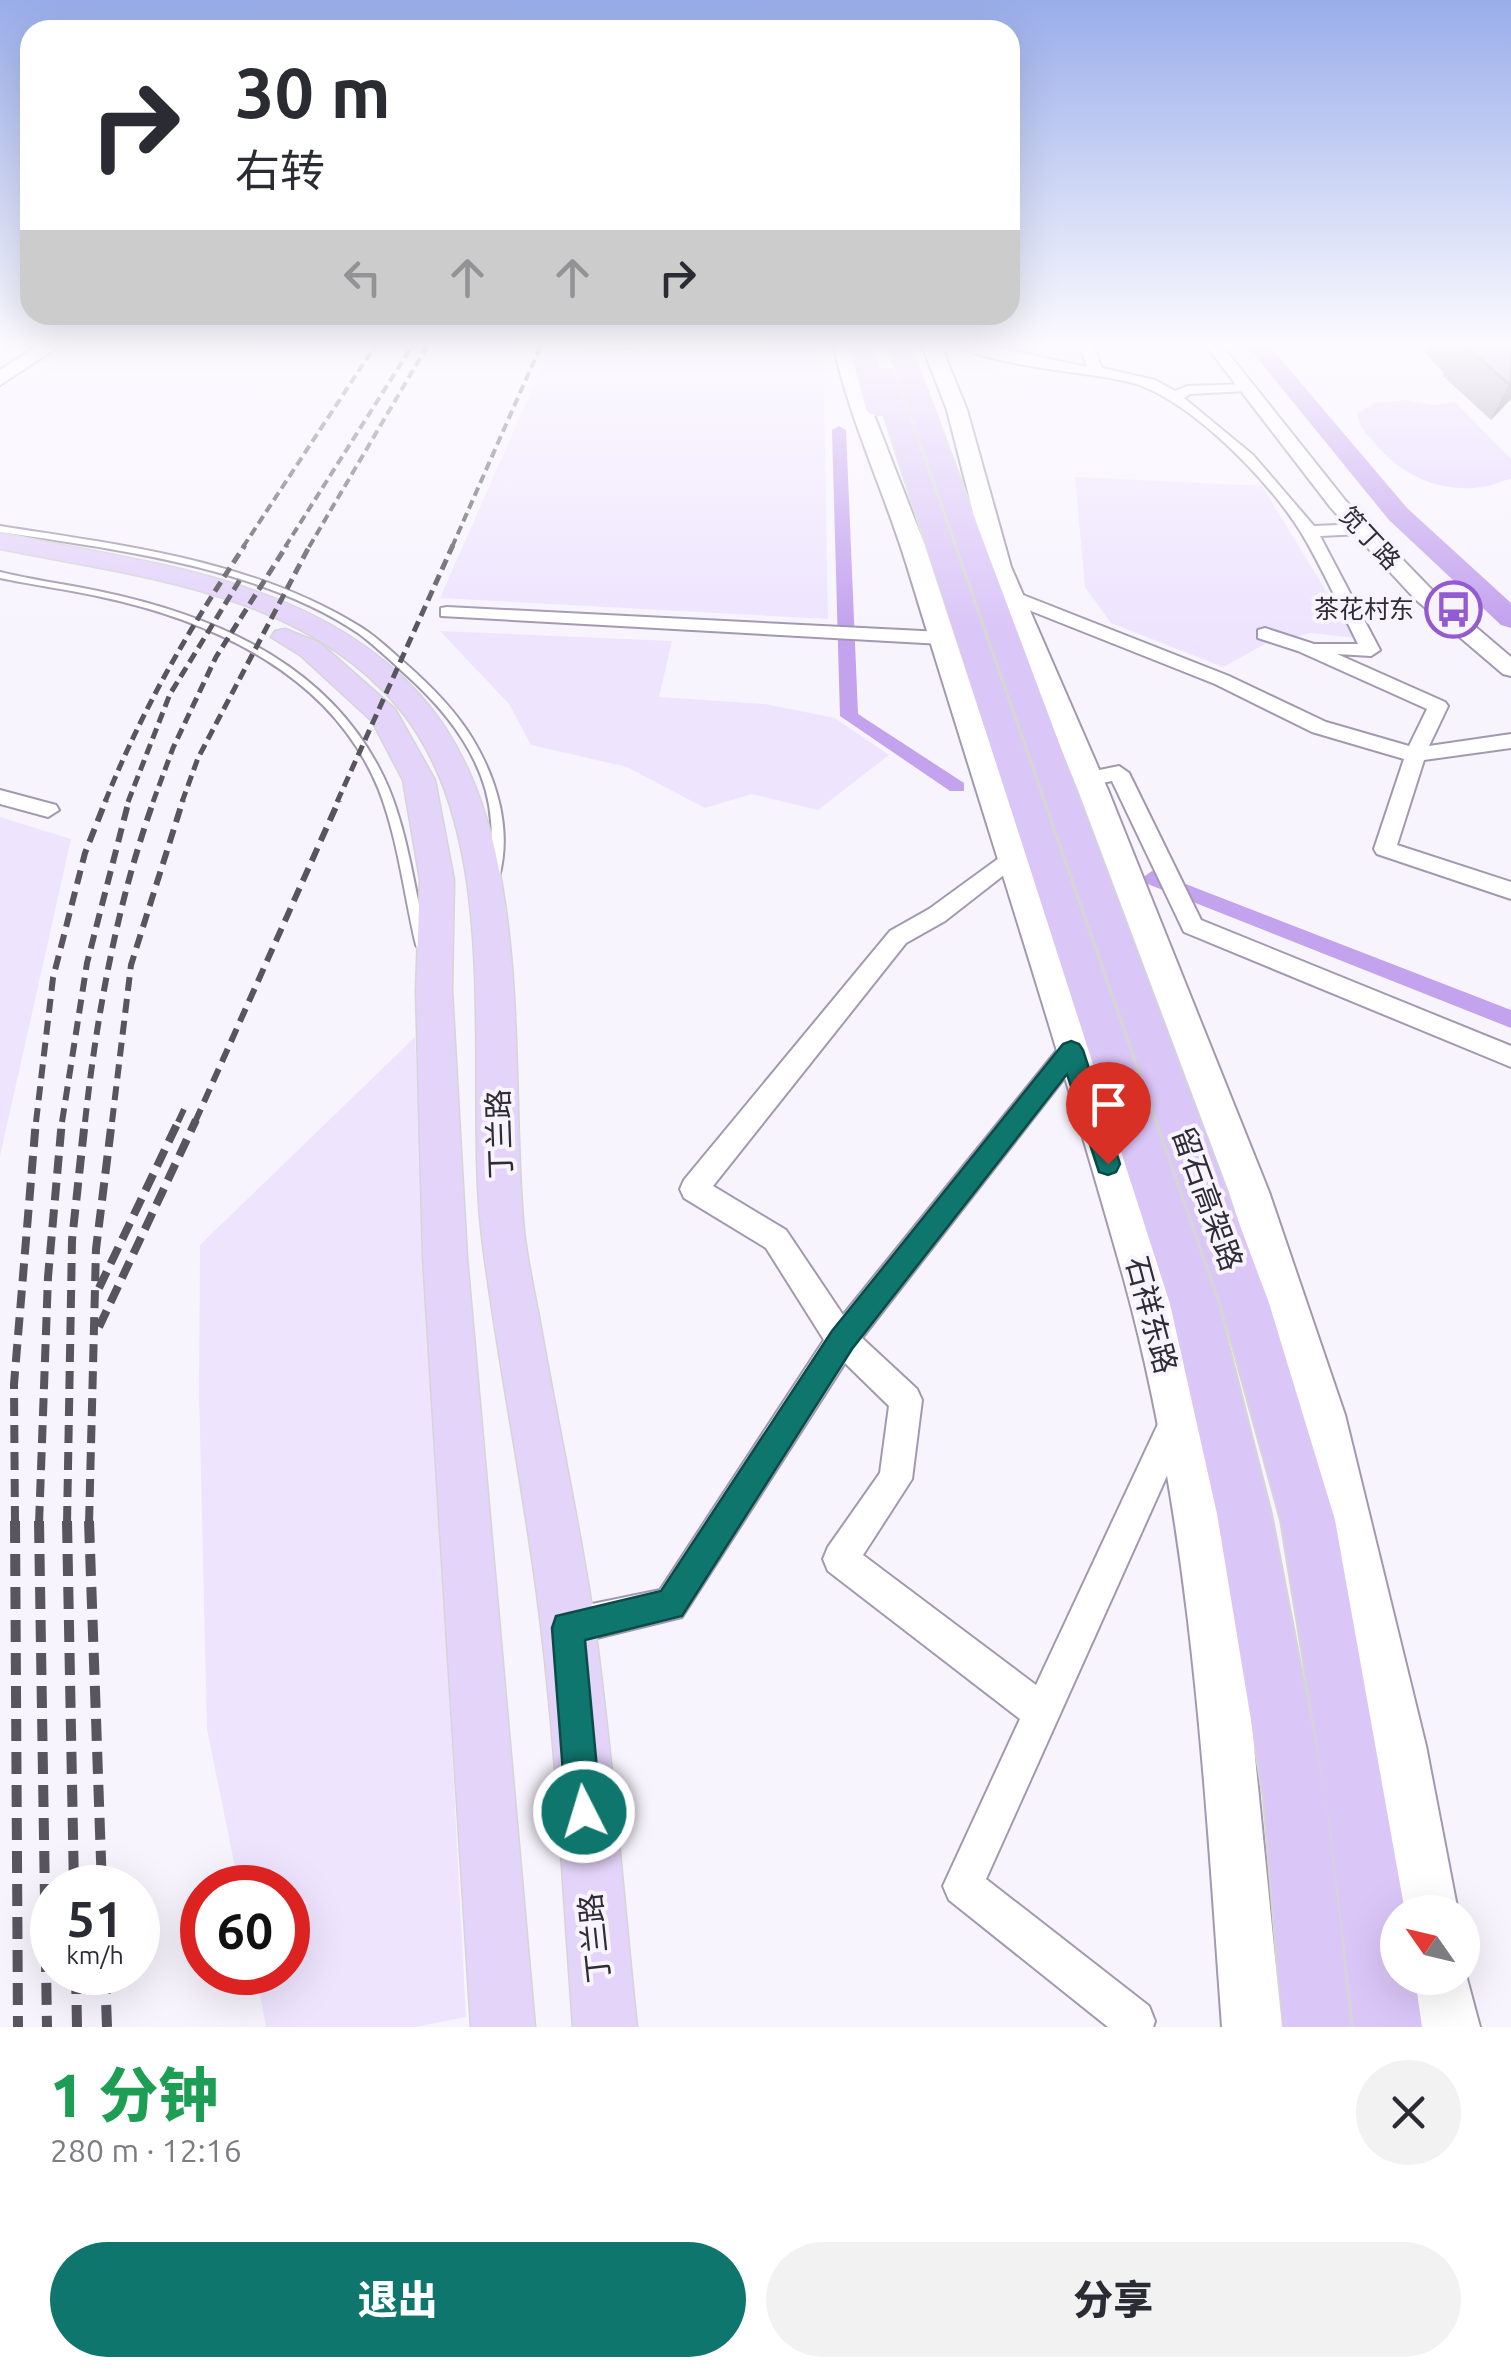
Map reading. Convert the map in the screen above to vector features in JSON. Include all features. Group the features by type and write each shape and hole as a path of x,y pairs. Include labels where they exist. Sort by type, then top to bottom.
{"highway":[{"path":"889,438 917,483"},
{"name":"留石高架路","path":"903,438 917,483 980,624 1245,1303 1308,1520 1360,1817 1388,2027"},
{"name":"留石高架路","path":"933,438 947,475 980,624 1194,1304 1244,1514 1295,1799 1317,2027"},
{"path":"944,438 947,475"}],"main road":[{"name":"石祥东路","path":"889,438 980,624 1088,779 1249,1192 1323,1415 1400,1746 1427,1895"},
{"name":"石祥东路","path":"965,438 1000,568 980,624 1010,858 1144,1278 1178,1416 1220,1657 1252,2027"},
{"name":"丁兰路","path":"0,541 208,583 295,614 344,643 409,701 448,760 474,838 494,962 503,1232 568,1628 605,2027"},
{"name":"丁兰路","path":"0,557 137,582 218,605 310,648 384,716 419,780 437,880 434,990 444,1258 503,2027"},
{"path":"1444,1995 1450,2027"}],"street":[{"path":"1229,438 1265,473 1309,531 1371,650 1305,647"},
{"name":"笕丁路","path":"1288,438 1362,529 1422,594 1511,669"},
{"path":"1309,531 1362,529"},
{"path":"447,612 881,635 980,624 1222,680 1319,727 1416,755 1511,742"},
{"path":"1266,634 1305,647 1438,706 1416,755 1385,849 1511,891"},
{"path":"1088,779 1119,772 1192,926 1511,1057"},
{"path":"0,797 48,810"},
{"path":"1010,858 938,915 898,938 694,1189 776,1238 842,1340 906,1400 896,1479 840,1558 1042,1712"},
{"path":"568,1628 670,1605 842,1340 1071,1050"},
{"path":"1132,2027 1134,2021 963,1886 1178,1416"}],"lane":[{"path":"0,529 161,556 216,569 310,602 356,627 430,689 483,764 496,815 494,962"},
{"path":"0,575 116,598 224,632 284,664 319,694 350,727 384,790 434,990"}],"shaded area":[{"path":"511,438 825,438 828,619 440,598"},
{"path":"1370,438 1490,438 1511,459 1511,479 1482,487 1437,485 1411,474"},
{"path":"1075,477 1262,486 1355,638 1311,633 1265,644 1223,667 1111,623 1085,587"},
{"path":"440,631 672,641 659,697 765,704 835,718 889,755 818,810 752,794 705,808 627,767 531,745 509,704"},
{"path":"0,817 71,839 0,1156"},
{"path":"415,1037 466,2017 415,2027 266,2027 260,1995 310,1995 310,1865 235,1865 207,1729 199,1391 200,1245"}],"waterway":[{"path":"839,438 849,716 957,787"},
{"path":"1335,438 1398,514 1511,619"},
{"path":"1152,878 1511,1019"}],"railway":[{"path":"243,547 315,438"},
{"path":"285,547 354,438"},
{"path":"309,547 373,438"},
{"path":"452,547 500,438"},
{"path":"105,802 168,669 245,545"},
{"path":"153,802 173,748 216,657 287,545"},
{"path":"182,802 198,758 310,545"},
{"path":"337,802 453,545"},
{"path":"128,802 170,694 241,578"},
{"path":"36,1122 53,978 85,853 106,800"},
{"path":"62,1122 87,963 129,800"},
{"path":"85,1122 110,959 129,878 154,800"},
{"path":"112,1122 131,965 183,800"},
{"path":"195,1122 339,800"},
{"path":"178,1122 185,1107"},
{"path":"15,1524 14,1384 36,1120"},
{"path":"39,1523 48,1277 62,1120"},
{"path":"67,1522 72,1240 85,1120"},
{"path":"89,1522 96,1249 112,1120"},
{"path":"99,1288 179,1120"},
{"path":"99,1327 196,1120"},
{"path":"15,1521 18,2027"},
{"path":"67,1522 74,1865"},
{"path":"89,1522 101,1865"},
{"path":"39,1523 47,2027"},
{"path":"76,1995 77,2027"},
{"path":"106,1995 107,2027"}],"place":[{"name":"茶花村东","path":"1453,609"}],"route":[{"path":"584,1812 568,1628 670,1605 842,1340 1071,1050 1108,1164"}]}
